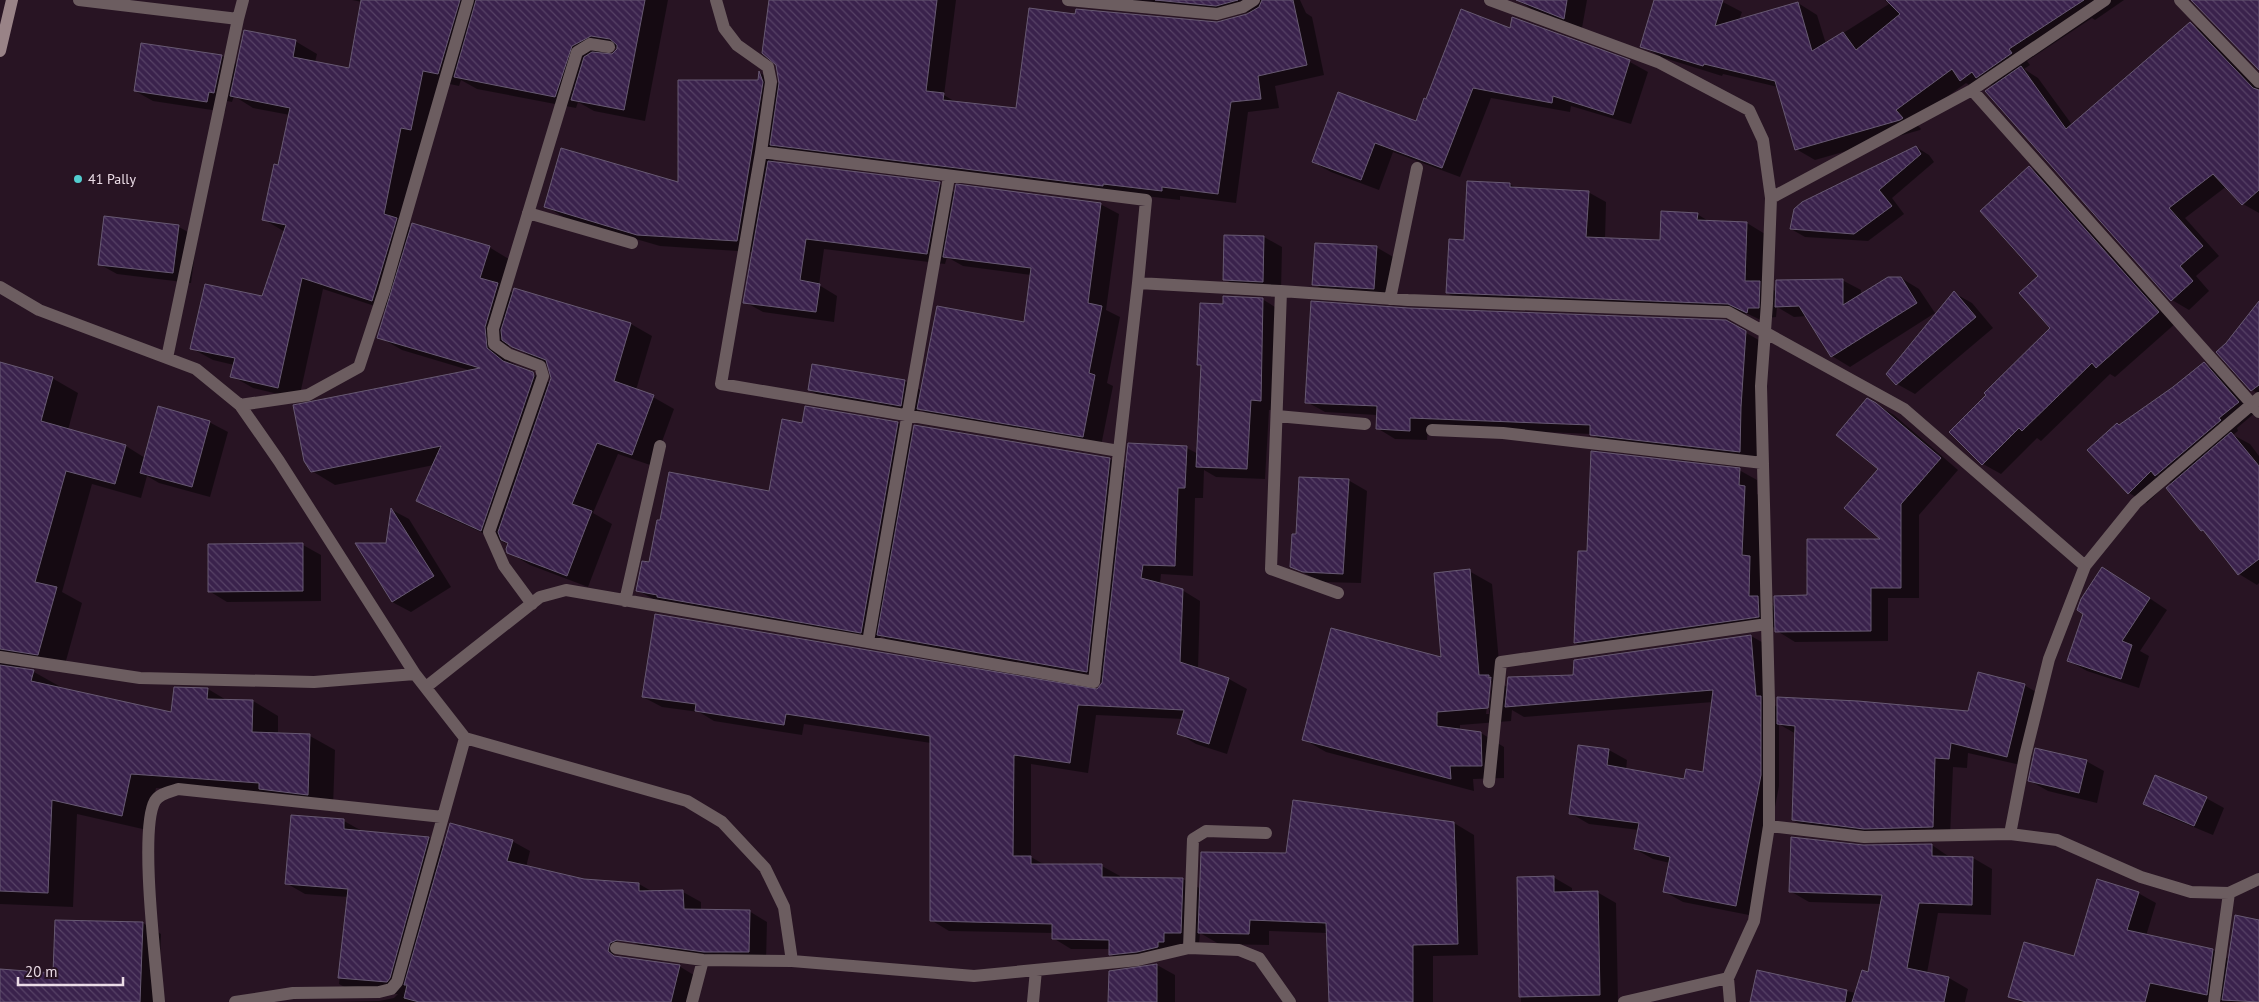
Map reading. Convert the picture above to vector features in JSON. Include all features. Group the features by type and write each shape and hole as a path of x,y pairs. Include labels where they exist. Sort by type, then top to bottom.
{"main road":[{"path":"0,52 12,0"}],"street":[{"path":"79,0 238,19"},
{"path":"168,358 243,0"},
{"path":"240,405 308,395 359,367 384,291 468,0"},
{"path":"716,0 724,28 737,46 768,67 771,82 761,152 721,384 1119,451"},
{"path":"1068,0 1217,14 1244,7 1254,0"},
{"path":"1490,0 1658,62 1749,110 1763,140 1771,198 1761,386 1768,624 1769,826 1754,921 1728,978 1730,1002"},
{"path":"1771,198 1972,90 2105,0"},
{"path":"2180,0 2259,82"},
{"path":"532,604 504,566 489,532 543,376 540,366 508,354 494,344 493,329 577,52 590,44 609,47"},
{"path":"1972,90 2257,405 2136,503 2085,566 2049,658 2010,834"},
{"path":"426,688 540,597 566,590 1094,682 1146,200 761,152"},
{"path":"1390,299 1416,168"},
{"path":"868,642 950,177"},
{"path":"528,213 632,243"},
{"path":"1138,283 1390,299 1728,312 1904,409 2085,566"},
{"path":"0,287 39,310 196,369 240,405 279,461 415,674 465,738 687,801 722,822 765,868 784,907 792,961"},
{"path":"1281,291 1271,570 1338,593"},
{"path":"1277,416 1365,424"},
{"path":"1432,430 1503,433 1763,463"},
{"path":"625,601 660,446"},
{"path":"1488,782 1502,662 1768,624"},
{"path":"0,658 140,678 314,682 415,674"},
{"path":"235,1002 293,993 379,992 390,989 398,982 465,738"},
{"path":"159,1002 149,884 149,822 155,801 162,794 178,789 443,817"},
{"path":"1769,826 1864,837 2010,834 2057,840 2141,877 2191,892 2229,893 2259,879"},
{"path":"1189,948 1193,839 1206,831 1266,833"},
{"path":"2214,1002 2229,893"},
{"path":"616,948 703,960 792,961 974,976 1138,960 1189,948 1239,950 1259,958 1290,1002"},
{"path":"692,1002 703,960"},
{"path":"1033,1002 1036,970"},
{"path":"1624,1002 1728,978"}],"building":[{"path":"361,0 460,0 438,74 423,71 411,130 401,128 384,214 397,218 372,301 302,278 278,388 230,377 235,358 190,349 205,284 262,296 286,225 262,220 274,164 278,165 290,108 230,96 244,30 296,40 293,57 349,68"},
{"path":"476,0 645,0 624,110 571,100 584,57 592,52 612,54 617,49 617,45 610,39 591,36 572,46 555,97 454,77"},
{"path":"769,0 937,0 926,91 944,93 943,100 1016,108 1029,8 1075,14 1076,9 1217,22 1247,14 1259,7 1262,0 1293,0 1307,65 1258,76 1261,99 1231,102 1218,194 1162,187 1162,191 1103,184 1103,186 770,145 779,83 776,65 762,53"},
{"path":"1155,0 1238,0 1216,6"},
{"path":"1516,0 1567,0 1564,19"},
{"path":"1654,0 1723,0 1715,26 1798,2 1812,51 1843,32 1856,50 1900,14 1886,0 2084,0 2009,49 2012,53 1976,78 1972,72 1960,81 1952,69 1896,110 1903,118 1900,120 1795,150 1775,81 1704,64 1703,66 1640,47"},
{"path":"2191,0 2259,0 2259,70"},
{"path":"1461,9 1510,28 1512,17 1630,60 1613,115 1553,96 1552,103 1473,88 1442,168 1375,143 1361,180 1312,162 1338,92 1416,121"},
{"path":"2190,22 2253,88 2259,90 2259,190 2242,205 2213,174 2169,208 2203,246 2180,266 2193,281 2171,301 1985,91 2021,66 2066,129"},
{"path":"141,43 222,55 214,93 209,92 207,102 134,91"},
{"path":"759,71 763,82 737,241 637,235 544,207 561,148 678,182 678,80 758,80"},
{"path":"1916,146 1921,154 1879,190 1892,206 1854,234 1790,229 1794,209 1802,202"},
{"path":"768,161 940,182 927,254 806,239 800,280 820,284 816,312 743,303"},
{"path":"2029,166 2159,312 2096,368 2092,363 2022,431 2019,428 1982,465 1949,432 1986,395 1984,393 2050,328 2019,293 2038,276 1980,211"},
{"path":"1467,181 1510,183 1510,187 1589,191 1586,237 1660,240 1661,211 1698,213 1697,220 1747,222 1745,281 1760,281 1759,308 1748,308 1747,313 1728,304 1446,293 1449,239 1464,240"},
{"path":"956,184 1101,203 1088,303 1102,306 1089,373 1095,375 1083,437 917,409 937,306 1024,322 1031,268 943,257"},
{"path":"104,216 179,225 173,273 98,265"},
{"path":"412,223 490,246 480,278 498,283 485,327 487,348 503,361 533,372 534,376 481,531 416,501 441,446 311,472 304,461 293,405 480,368 377,338"},
{"path":"1224,235 1264,236 1263,282 1223,280"},
{"path":"1315,243 1377,246 1374,289 1312,285"},
{"path":"1888,277 1901,277 1917,303 1831,357 1799,306 1775,307 1776,280 1843,279 1843,305"},
{"path":"514,288 631,323 614,381 654,395 632,455 597,443 572,504 592,511 567,576 507,553 508,543 501,540 498,532 551,378 546,360 512,347 502,340 501,330"},
{"path":"1954,291 1976,317 1896,385 1886,374"},
{"path":"1223,296 1263,298 1261,401 1251,400 1247,469 1196,467 1201,365 1197,365 1200,303 1223,304"},
{"path":"1311,301 1408,308 1726,320 1746,331 1740,452 1590,435 1590,425 1410,418 1410,431 1376,429 1377,406 1305,403"},
{"path":"2259,301 2259,385 2251,391 2216,352 2226,343"},
{"path":"0,362 53,377 41,421 126,445 115,484 66,471 35,582 57,587 38,655 0,649"},
{"path":"2204,362 2239,402 2219,418 2221,420 2155,476 2151,471 2128,494 2087,450 2117,423 2119,425 2173,387"},
{"path":"812,364 905,380 901,406 808,390"},
{"path":"1867,398 1876,403 1941,458 1901,504 1901,588 1871,588 1871,631 1775,632 1774,596 1807,595 1807,539 1880,539 1844,508 1878,469 1836,435"},
{"path":"158,406 210,421 192,487 140,473"},
{"path":"805,406 898,422 861,633 657,597 657,595 636,591 642,561 649,562 657,520 660,520 669,472 769,491 782,419 802,423"},
{"path":"914,425 1110,458 1087,672 877,635"},
{"path":"2231,432 2259,466 2259,559 2238,575 2203,530 2201,531 2166,488"},
{"path":"1128,443 1187,446 1185,488 1178,488 1175,566 1143,565 1141,578 1183,589 1180,662 1229,678 1209,744 1177,734 1184,710 1078,705 1070,763 1014,755 1013,856 1031,856 1031,864 1102,864 1102,877 1183,878 1181,933 1164,933 1164,942 1158,942 1158,947 1137,952 1109,955 1109,940 1052,939 1052,924 930,921 930,736 786,714 784,725 695,711 696,704 642,697 655,614 1097,689 1102,683"},
{"path":"1591,451 1740,468 1739,485 1745,486 1742,555 1750,556 1749,596 1758,596 1759,617 1574,643 1578,551 1587,551"},
{"path":"1299,477 1349,479 1343,574 1303,572 1290,567 1292,534 1296,534"},
{"path":"391,508 434,576 392,602 355,543 386,543"},
{"path":"303,543 303,591 208,592 208,544"},
{"path":"2102,567 2150,598 2122,641 2132,645 2121,679 2067,661 2083,614 2077,610 2081,599"},
{"path":"1470,569 1479,675 1489,675 1489,678 1491,677 1488,708 1437,712 1437,726 1481,732 1482,766 1450,766 1451,779 1302,740 1331,628 1441,657 1434,573"},
{"path":"1751,635 1756,696 1761,696 1761,775 1736,906 1663,892 1670,857 1634,849 1639,823 1569,814 1578,745 1609,749 1607,765 1684,779 1686,769 1703,772 1713,690 1505,707 1508,677 1573,675 1574,660"},
{"path":"0,665 34,670 31,681 171,712 174,687 208,688 207,699 253,700 252,732 310,734 308,795 259,789 259,783 131,774 122,816 52,800 48,893 0,891"},
{"path":"1978,672 2025,684 2007,757 1951,743 1949,759 1935,758 1933,827 1864,829 1792,820 1795,726 1777,724 1777,697 1858,701 1968,711"},
{"path":"2035,748 2087,760 2079,793 2028,781"},
{"path":"2155,775 2207,797 2194,826 2143,804"},
{"path":"1293,800 1454,822 1458,944 1413,945 1413,1002 1329,1002 1326,923 1250,920 1249,934 1198,933 1201,852 1286,853"},
{"path":"291,815 344,819 344,829 429,837 390,978 387,982 338,978 348,889 285,884"},
{"path":"450,823 513,840 507,861 584,879 639,883 639,891 683,890 684,909 750,910 749,952 704,952 617,940 610,943 608,951 614,956 680,965 671,1002 419,1002 404,998 407,985 404,985"},
{"path":"1791,837 1863,845 1932,844 1932,856 1973,857 1972,905 1919,903 1907,968 1949,977 1944,1002 1852,1002 1862,970 1868,972 1882,895 1789,892"},
{"path":"1554,876 1554,892 1598,891 1600,995 1519,997 1517,877"},
{"path":"2097,879 2139,892 2127,930 2213,949 2207,995 2150,983 2145,1002 2026,1002 2008,997 2024,942 2074,956"},
{"path":"2235,915 2259,920 2259,1002 2222,1000"},
{"path":"55,920 143,922 140,1002 0,1002 0,969 53,973"},
{"path":"1157,964 1157,1002 1108,1002 1109,971"},
{"path":"1757,970 1847,990 1845,1002 1750,1002"}],"place":[{"name":"41 Pally","path":"78,179"}]}
